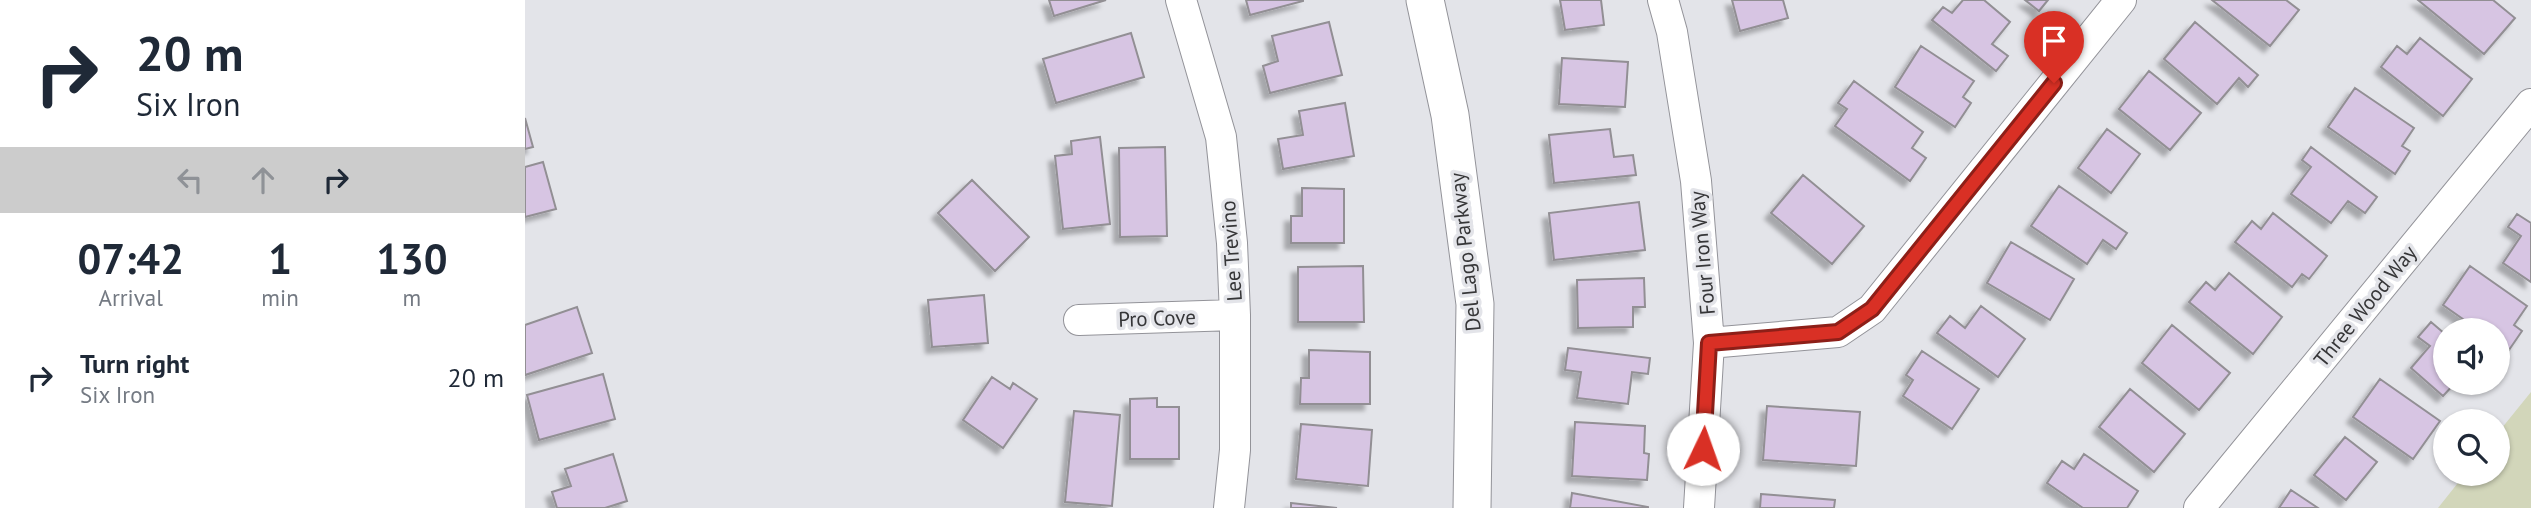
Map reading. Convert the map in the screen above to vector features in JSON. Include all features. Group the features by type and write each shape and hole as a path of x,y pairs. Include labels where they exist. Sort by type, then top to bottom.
{"street":[{"name":"Lee Trevino","path":"1181,0 1221,137 1232,243 1235,450 1229,508"},
{"name":"Del Lago Parkway","path":"1425,0 1450,115 1475,304 1472,508"},
{"name":"Four Iron Way","path":"1663,0 1672,32 1696,181 1709,343 1699,508"},
{"path":"1709,343 1838,332 1872,309 2121,0"},
{"name":"Three Wood Way","path":"2199,508 2531,104"},
{"name":"Pro Cove","path":"1079,320 1235,316"}],"green space":[{"path":"2531,392 2531,508 2438,508 2455,486 2510,486 2510,418"}],"building":[{"path":"1049,0 1106,0 1054,16"},
{"path":"1246,0 1303,0 1303,1 1250,15"},
{"path":"1560,0 1601,0 1604,25 1565,30"},
{"path":"1732,0 1783,0 1788,18 1740,31"},
{"path":"1963,0 1984,0 2010,22 1992,44 2008,56 1996,71 1932,20 1943,7 1952,13"},
{"path":"2025,0 2048,0 2039,11"},
{"path":"2212,0 2286,0 2299,10 2270,46"},
{"path":"2418,0 2493,0 2515,18 2484,54"},
{"path":"1329,22 1342,75 1270,93 1263,66 1278,61 1272,36"},
{"path":"2195,22 2258,75 2248,87 2239,78 2217,104 2164,59"},
{"path":"1131,33 1144,77 1056,103 1043,59"},
{"path":"2420,38 2472,79 2443,116 2381,67 2397,46 2407,54"},
{"path":"1921,46 1974,81 1963,97 1971,103 1955,127 1895,87"},
{"path":"1562,58 1628,62 1625,107 1559,104"},
{"path":"2149,71 2201,113 2170,150 2119,109"},
{"path":"1854,81 1923,132 1912,148 1926,158 1910,181 1835,126 1847,109 1838,103"},
{"path":"2355,88 2414,128 2402,146 2410,151 2395,174 2328,127"},
{"path":"1345,103 1354,156 1283,169 1278,139 1303,135 1299,111"},
{"path":"525,118 533,147 525,149"},
{"path":"1610,129 1614,157 1633,155 1636,175 1554,183 1549,135"},
{"path":"2107,129 2140,154 2111,193 2078,168"},
{"path":"1100,137 1110,224 1063,229 1055,156 1072,154 1071,141"},
{"path":"1165,147 1167,236 1120,237 1119,148"},
{"path":"2311,147 2377,197 2365,213 2348,201 2331,223 2291,194 2311,167 2302,160"},
{"path":"543,162 556,209 525,217 525,167"},
{"path":"1803,175 1864,226 1832,264 1771,213"},
{"path":"972,180 1029,237 995,271 938,213"},
{"path":"2059,186 2127,233 2116,249 2103,240 2087,264 2031,226"},
{"path":"1302,188 1344,189 1344,243 1291,243 1291,216 1302,216"},
{"path":"1639,202 1645,250 1554,260 1549,213"},
{"path":"2273,213 2327,256 2309,279 2302,274 2292,287 2235,242 2252,221 2261,229"},
{"path":"2517,214 2531,223 2531,282 2503,263 2521,236 2508,227"},
{"path":"2011,242 2074,279 2050,320 1987,283"},
{"path":"1363,266 1364,322 1298,322 1298,267"},
{"path":"2470,266 2527,306 2514,325 2522,331 2510,349 2510,318 2462,318 2443,305"},
{"path":"2229,273 2282,317 2253,354 2189,302 2206,282 2215,290"},
{"path":"1644,278 1645,307 1633,307 1633,327 1578,328 1577,280"},
{"path":"984,295 988,343 932,347 928,300"},
{"path":"1981,306 2025,339 1998,377 1937,333 1950,316 1965,328"},
{"path":"577,307 592,353 525,375 525,325"},
{"path":"2431,322 2433,324 2433,387 2411,368 2430,346 2418,337"},
{"path":"2172,325 2230,373 2199,410 2142,363"},
{"path":"1568,348 1650,358 1648,374 1632,372 1628,404 1577,398 1581,372 1565,370"},
{"path":"1309,350 1370,352 1370,404 1300,404 1301,378 1309,378"},
{"path":"1922,351 1979,389 1952,429 1903,396 1913,380 1906,375"},
{"path":"603,374 615,419 539,440 527,395"},
{"path":"992,377 1010,389 1013,383 1037,399 1003,448 963,420"},
{"path":"2380,379 2433,416 2433,431 2413,459 2353,417"},
{"path":"2130,389 2185,434 2154,472 2099,427"},
{"path":"1157,398 1157,407 1179,407 1179,459 1130,459 1130,399"},
{"path":"1767,406 1860,412 1856,466 1763,460"},
{"path":"1074,411 1120,415 1112,506 1065,502"},
{"path":"1575,422 1645,426 1644,453 1649,454 1647,480 1572,476"},
{"path":"1301,424 1372,430 1368,486 1296,479"},
{"path":"2345,437 2377,462 2346,500 2314,475"},
{"path":"613,454 627,501 605,508 557,508 552,492 571,486 565,469"},
{"path":"2084,454 2138,491 2127,508 2083,508 2047,483 2062,461 2074,469"},
{"path":"2291,490 2318,508 2279,508"},
{"path":"1572,493 1648,507 1648,508 1570,508"},
{"path":"1761,494 1835,500 1834,508 1760,508"},
{"path":"1291,503 1337,508 1291,508"}],"route":[{"path":"1703,449 1709,343 1838,332 1872,309 2054,83"}]}
